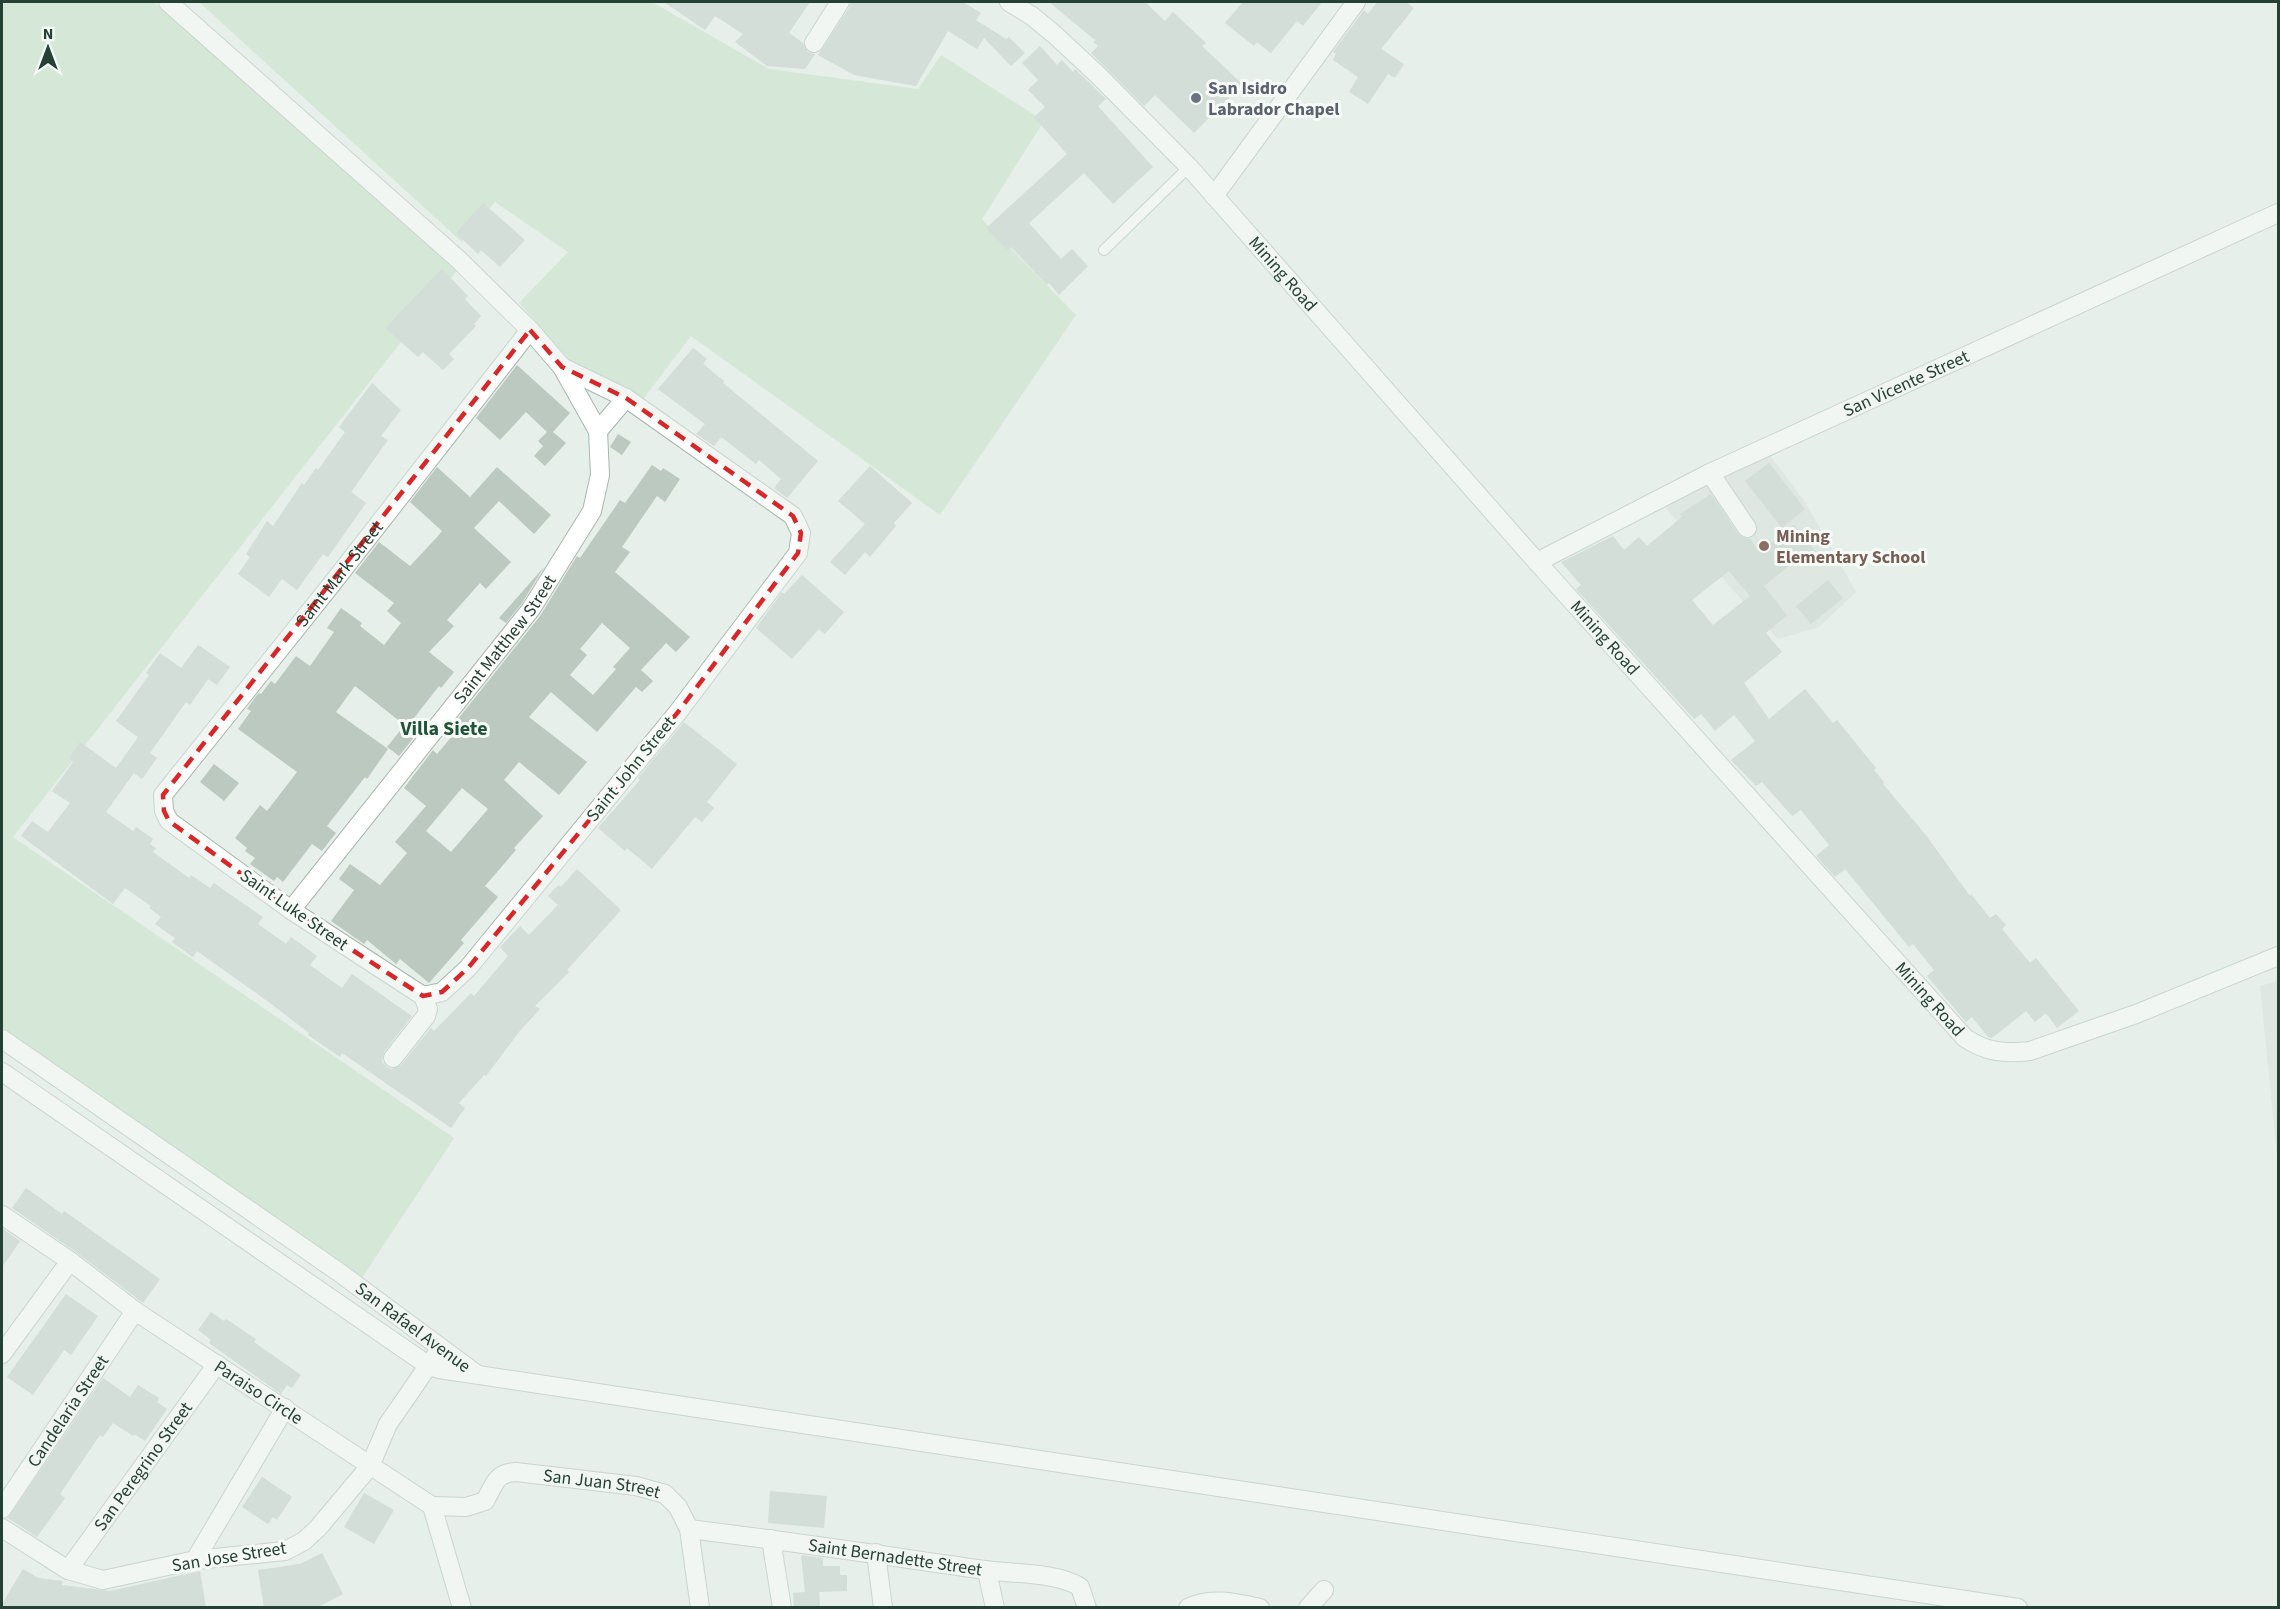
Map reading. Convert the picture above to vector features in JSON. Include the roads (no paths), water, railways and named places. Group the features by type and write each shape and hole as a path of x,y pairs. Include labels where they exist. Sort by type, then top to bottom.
{"street":[{"path":"168,2 459,260 530,330 562,368 626,398 598,431"},
{"path":"814,43 840,2"},
{"name":"Mining Road","path":"1012,2 1055,35 1099,76 1189,167 1538,562 1965,1038 1978,1047 1993,1052 2011,1053 2052,1045 2136,1014 2278,956"},
{"path":"1215,196 1356,2"},
{"name":"San Vicente Street","path":"1538,562 1710,473 2278,213"},
{"name":"Saint Mark Street","path":"168,821 164,811 163,795 530,330"},
{"name":"Saint Matthew Street","path":"291,910 531,609 592,511 600,475 598,431 562,368"},
{"name":"Saint John Street","path":"423,996 442,992 468,968 678,712 798,553 801,533 793,516 626,398"},
{"path":"1710,473 1747,528"},
{"name":"Saint Luke Street","path":"168,821 291,910 423,996"},
{"path":"393,1058 426,1016 428,1009 423,996"},
{"name":"San Rafael Avenue","path":"2,1039 289,1237 477,1375"},
{"name":"San Rafael Avenue","path":"2,1072 429,1366 451,1372 477,1375"},
{"path":"84,1128 100,1107"},
{"name":"Paraiso Circle","path":"2,1215 70,1261 135,1311 432,1506"},
{"path":"273,1258 289,1237"},
{"path":"2,1354 70,1261"},
{"name":"Candelaria Street","path":"2,1509 135,1311"},
{"name":"San Jose Street","path":"2,1528 68,1570 103,1580 195,1560 285,1551 304,1541 318,1528 370,1466 388,1424 441,1348"},
{"name":"San Peregrino Street","path":"68,1570 217,1364"},
{"path":"477,1375 2018,1608"},
{"path":"195,1560 285,1408"},
{"name":"San Juan Street","path":"432,1506 466,1508 485,1501 498,1476 507,1473 528,1473 653,1489 665,1494 678,1506 689,1529 700,1608"},
{"path":"432,1506 462,1608"},
{"name":"Saint Bernadette Street","path":"689,1529 1058,1579 1080,1587 1087,1608"},
{"path":"771,1539 782,1608"},
{"path":"876,1553 883,1608"},
{"path":"987,1571 995,1608"},
{"path":"1308,1608 1324,1590"},
{"path":"1188,1608 1199,1602 1214,1601 1260,1608"}],"lane":[{"path":"1104,250 1189,167"}],"place":[{"name":"San Isidro Labrador Chapel","path":"1196,98"},
{"name":"Mining Elementary School","path":"1764,546"}],"district":[{"name":"Villa Siete","path":"444,729"}]}
